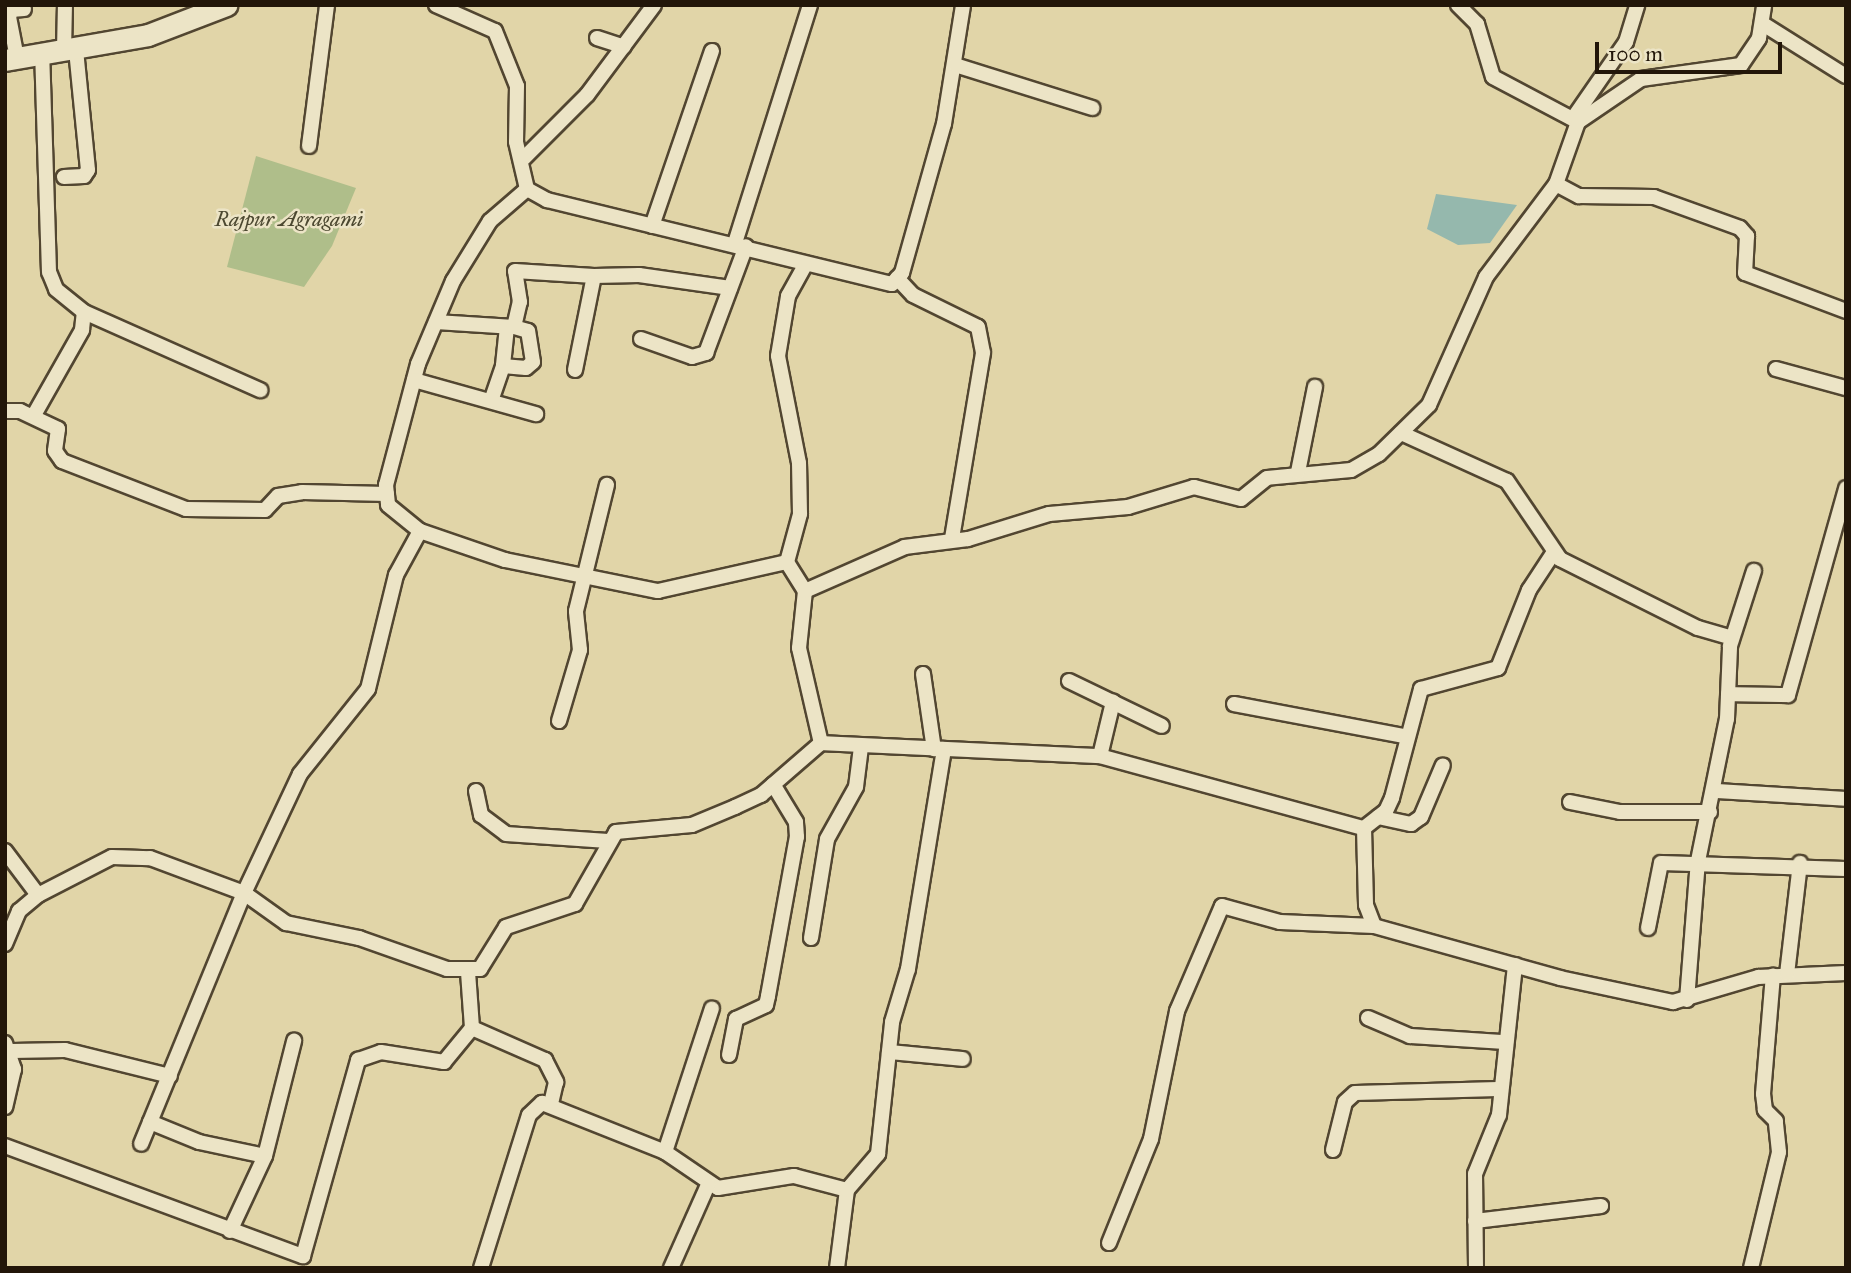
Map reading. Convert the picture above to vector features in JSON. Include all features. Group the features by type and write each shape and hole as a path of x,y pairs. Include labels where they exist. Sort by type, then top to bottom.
{"main road":[{"path":"11,59 149,35 223,6"}],"street":[{"path":"64,177 84,176 88,170 65,5"},
{"path":"309,146 327,5"},
{"path":"436,5 495,32 517,86 516,142 524,158 527,189"},
{"path":"524,158 624,47 654,5"},
{"path":"642,339 702,356 730,288 740,244 810,5"},
{"path":"527,189 652,226 740,244 805,265 892,285 898,278 955,65 953,38 963,5"},
{"path":"1458,5 1477,24 1493,77 1576,120"},
{"path":"805,591 844,578 875,557 1049,513 1128,507 1174,489 1194,487 1241,499 1267,478 1298,472 1351,470 1401,433 1429,405 1486,277 1556,184 1576,120 1626,42 1637,5"},
{"path":"1576,120 1641,79 1741,65 1763,24 1764,5"},
{"path":"11,59 11,10 24,9"},
{"path":"1763,24 1846,76"},
{"path":"597,38 624,47"},
{"path":"652,226 712,51"},
{"path":"42,55 49,272 55,289 84,312 260,390"},
{"path":"955,65 1092,108"},
{"path":"1556,184 1579,196 1654,197 1740,228 1748,236 1745,273 1846,311"},
{"path":"527,189 490,221 436,323 414,380 387,494 388,505 420,531 505,560 676,591 787,562"},
{"path":"805,265 780,327 778,356 799,475 800,514 787,562 805,591 799,648 821,743"},
{"path":"491,401 520,302 515,271 594,276 639,275 730,288"},
{"path":"575,370 594,276"},
{"path":"898,278 913,295 978,327 983,353 952,539"},
{"path":"34,415 82,330 84,312"},
{"path":"436,323 511,327 528,331 533,362 526,368 503,366"},
{"path":"1776,369 1846,388"},
{"path":"414,380 536,414"},
{"path":"1298,472 1315,387"},
{"path":"5,411 34,415 58,429 55,452 62,461 186,509 265,510 278,496 302,492 387,494"},
{"path":"1401,433 1507,481 1554,552 1698,628 1731,638"},
{"path":"559,721 580,650 575,626 607,485"},
{"path":"1728,695 1788,695 1842,522 1846,488"},
{"path":"141,1144 244,893 300,775 368,689 396,575 420,531"},
{"path":"1364,828 1378,817 1391,798 1403,736 1427,684 1498,668 1529,590 1554,552"},
{"path":"1688,1000 1699,861 1717,791 1728,695 1731,638 1754,571"},
{"path":"837,1268 848,1190 878,1154 889,1052 939,749 922,674"},
{"path":"1069,681 1163,726"},
{"path":"1100,756 1113,702"},
{"path":"1234,704 1403,736"},
{"path":"476,791 481,815 506,834 608,841 636,827 692,825 773,785 821,743 861,747 1100,756 1364,828"},
{"path":"811,938 827,839 856,787 861,747"},
{"path":"1378,817 1411,824 1422,817 1443,765"},
{"path":"729,1055 736,1019 766,1004 797,837 796,822 773,785"},
{"path":"1717,791 1846,799"},
{"path":"1570,802 1620,811 1710,812"},
{"path":"1364,828 1366,905 1374,926"},
{"path":"5,944 19,911 38,895 112,858 134,855 244,893 286,923 359,938 426,964 468,972 492,956 506,927 575,904 608,841"},
{"path":"5,851 38,895"},
{"path":"1648,928 1655,869 1699,861 1800,863 1846,869"},
{"path":"1751,1268 1779,1152 1776,1121 1765,1110 1763,1094 1780,974 1800,863"},
{"path":"1109,1243 1151,1139 1177,1011 1222,906 1280,922 1374,926 1515,965 1673,1002 1780,974 1846,973"},
{"path":"1476,1268 1475,1174 1497,1126 1502,1042 1515,965"},
{"path":"5,1146 303,1256 358,1060 381,1052 444,1062 472,1028 468,972"},
{"path":"665,1152 712,1008"},
{"path":"1368,1018 1397,1034 1502,1042"},
{"path":"472,1028 545,1060 556,1082 551,1104"},
{"path":"230,1231 265,1156 294,1041"},
{"path":"5,1107 9,1047 65,1050 170,1076"},
{"path":"889,1052 963,1059"},
{"path":"1333,1150 1345,1102 1355,1093 1498,1089"},
{"path":"481,1268 529,1115 536,1105 551,1104 665,1152 708,1185 738,1188 793,1176 848,1190"},
{"path":"150,1122 199,1142 265,1156"},
{"path":"671,1268 708,1185"},
{"path":"1475,1221 1601,1206"}],"green space":[{"name":"Rajpur Agragami","path":"256,156 356,188 332,246 304,287 227,267"}],"water":[{"path":"1436,194 1517,205 1490,243 1458,245 1427,229"}]}
